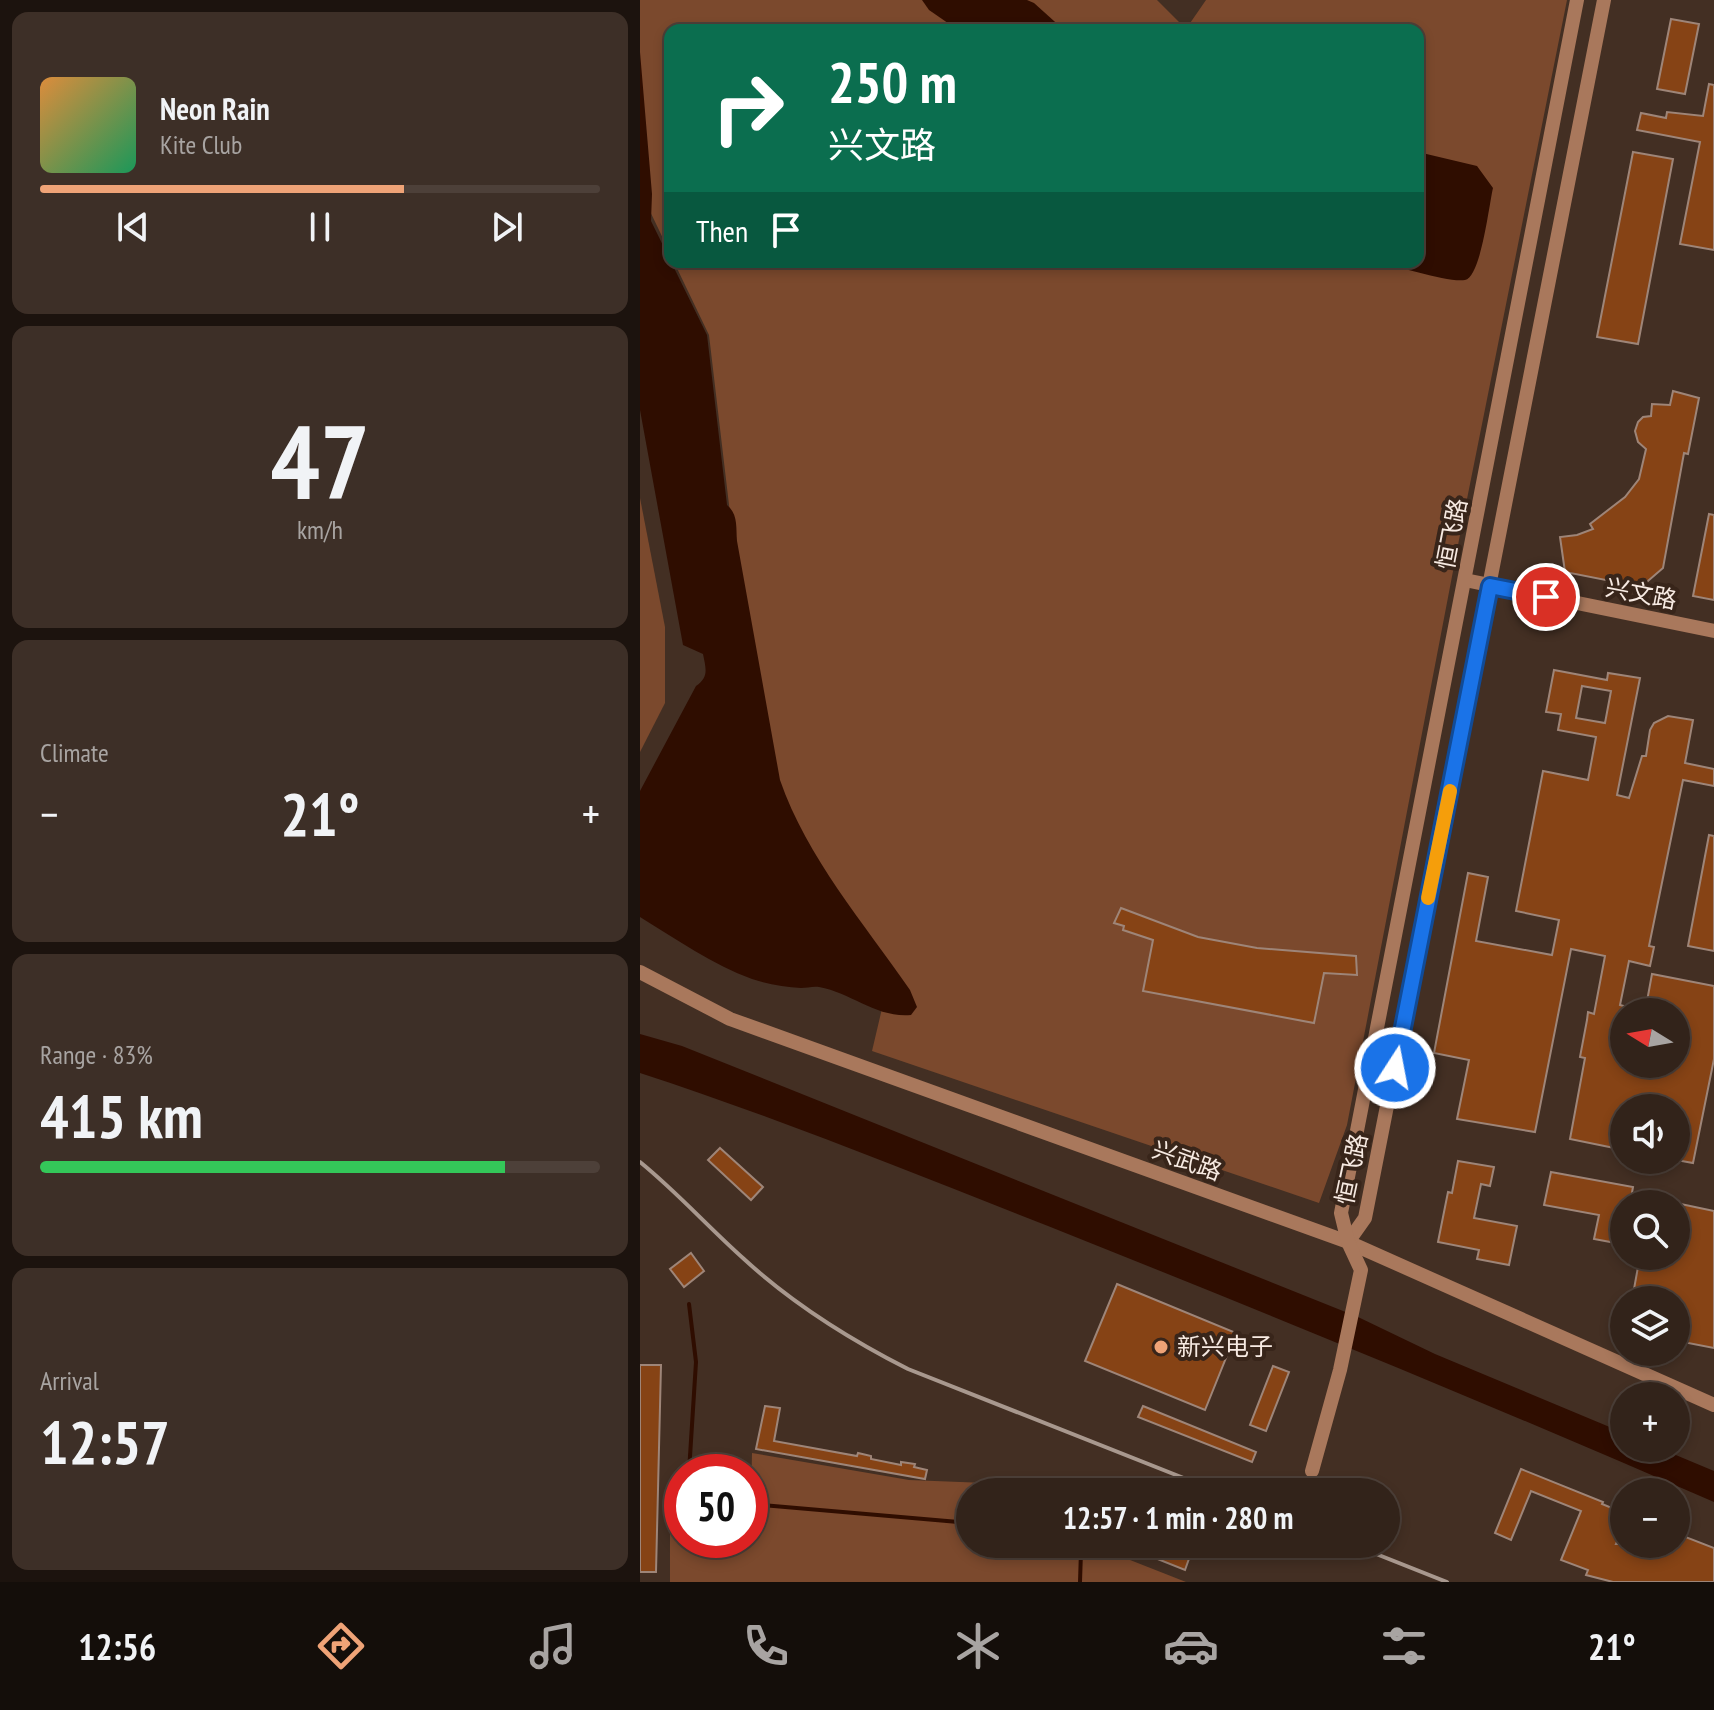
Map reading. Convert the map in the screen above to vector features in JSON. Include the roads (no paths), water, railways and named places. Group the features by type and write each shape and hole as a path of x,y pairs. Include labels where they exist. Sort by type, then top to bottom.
{"main road":[{"name":"恒飞路","path":"1348,1242 1341,1213 1577,0"},
{"name":"恒飞路","path":"1348,1242 1365,1218 1604,0"},
{"name":"兴文路","path":"1465,580 1714,631"},
{"name":"兴武路","path":"640,972 730,1019 1348,1242 1714,1405"},
{"path":"1312,1471 1340,1370 1361,1270 1348,1242"}],"waterway":[{"path":"689,1304 696,1362 690,1454"},
{"path":"768,1506 956,1522"},
{"path":"1080,1582 1081,1558"}],"railway":[{"path":"640,1162 763,1275 822,1320 864,1345 908,1369 1184,1478"},
{"path":"1386,1558 1447,1582"}],"place":[{"name":"新兴电子","path":"1161,1347"}]}
